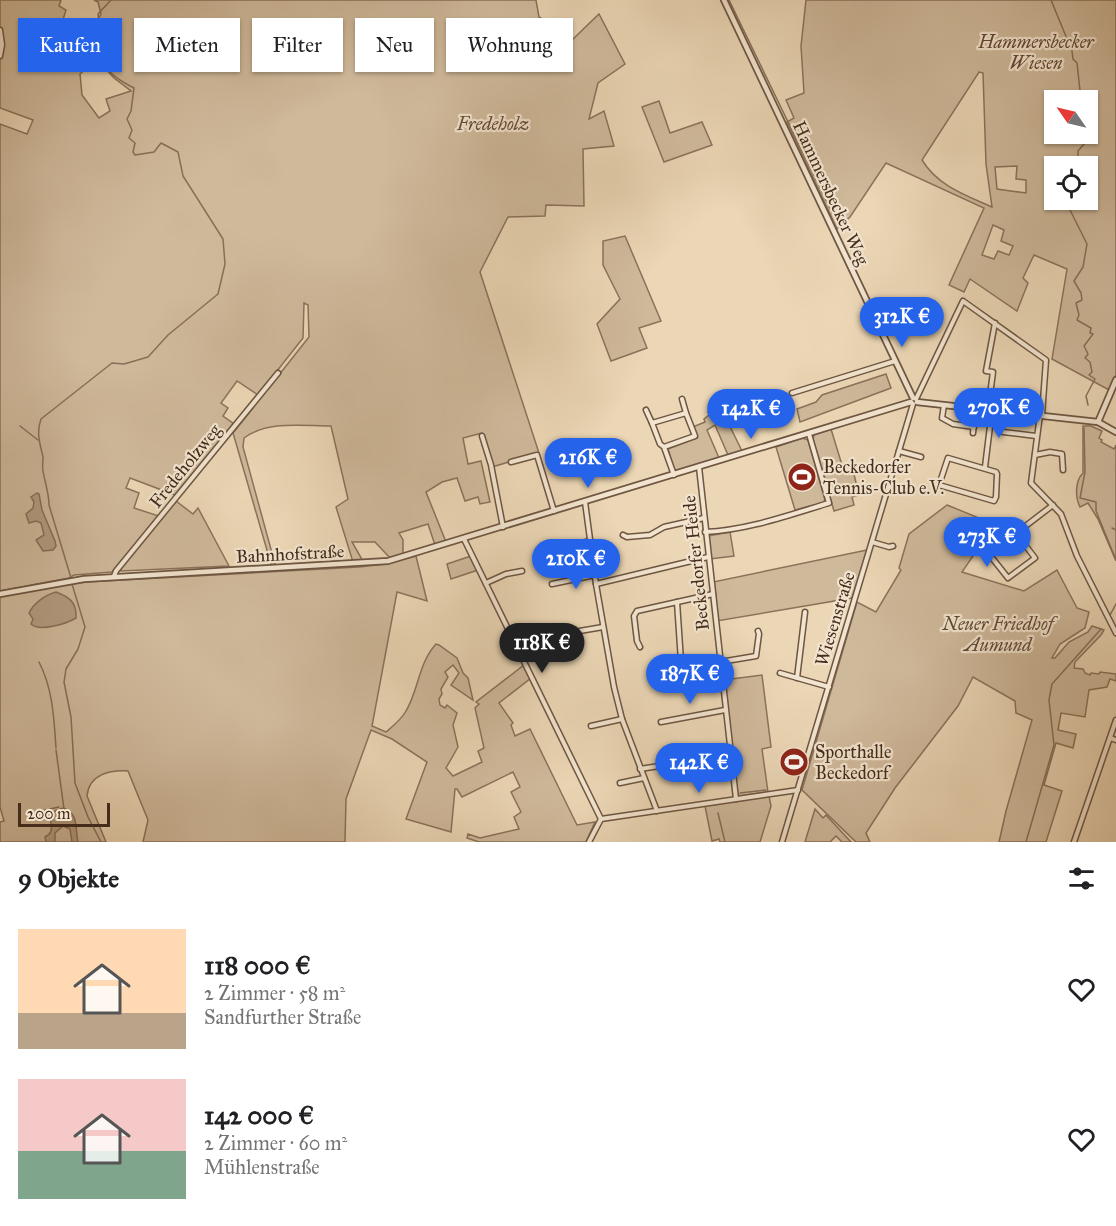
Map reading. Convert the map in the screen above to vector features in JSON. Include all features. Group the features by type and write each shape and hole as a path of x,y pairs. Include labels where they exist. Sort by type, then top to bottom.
{"street":[{"name":"Hammersbecker Weg","path":"724,0 914,401"},
{"path":"0,30 2,50 0,56"},
{"name":"Wiesenstraße","path":"782,842 914,401 963,301 995,323"},
{"path":"985,467 993,372 986,371 995,323 1046,360 1032,485 1061,514 1077,556 1116,633"},
{"path":"792,393 895,361"},
{"name":"Fredeholzweg","path":"114,576 278,373"},
{"path":"1098,422 1116,380"},
{"path":"664,447 694,436 682,399"},
{"path":"914,401 1098,422 1116,432"},
{"name":"Bahnhofstraße","path":"0,594 72,580 114,576 379,563 914,401"},
{"path":"944,405 942,418 953,424 974,424 973,433"},
{"path":"646,410 660,444 664,447 674,475"},
{"path":"652,423 686,413"},
{"path":"1003,432 1036,436"},
{"path":"705,532 764,522 829,503 809,434"},
{"path":"482,436 503,526"},
{"path":"899,452 921,457"},
{"path":"1035,455 1050,452 1062,454 1064,470"},
{"path":"511,462 537,455 554,511"},
{"path":"948,458 985,467 998,474 994,501 939,485 948,458"},
{"name":"Beckedorfer Heide","path":"699,467 735,799"},
{"path":"888,487 910,492"},
{"path":"585,502 603,627 622,719 657,811"},
{"path":"1016,533 1035,558 1008,578 989,554 1016,533 1053,505"},
{"path":"623,535 627,537 650,535 664,527 704,518"},
{"path":"464,539 601,819"},
{"path":"562,551 565,547 590,541"},
{"path":"872,542 893,546"},
{"path":"596,584 708,557"},
{"path":"486,583 522,570"},
{"path":"552,584 595,575"},
{"path":"640,646 634,616 636,612 712,594"},
{"path":"656,682 682,676 677,602"},
{"path":"797,678 805,612"},
{"path":"515,642 603,627"},
{"path":"720,662 756,656 758,631"},
{"path":"780,673 829,687"},
{"path":"661,722 725,710"},
{"path":"591,726 622,719"},
{"path":"1074,842 1116,720"},
{"path":"1110,738 1116,740"},
{"path":"640,769 729,755"},
{"path":"620,783 644,778"},
{"path":"601,819 798,790"},
{"path":"589,842 601,819"}],"green space":[{"name":"Fredeholz","path":"0,0 61,0 59,6 66,10 64,18 18,18 18,72 82,72 80,74 82,95 99,118 110,111 106,99 131,91 108,72 122,72 122,18 99,18 101,14 98,2 94,0 536,0 541,18 446,18 446,72 573,72 573,39 599,14 625,64 598,83 589,119 604,111 614,146 583,149 584,206 546,205 545,216 508,217 480,272 539,453 492,467 482,433 463,438 468,464 481,461 490,502 480,504 478,497 465,501 457,478 442,482 426,492 446,542 435,545 428,524 399,533 403,540 403,555 390,558 375,542 352,542 363,561 353,562 336,507 348,499 331,426 286,425 253,432 244,438 243,447 275,564 271,564 233,433 309,337 308,305 304,303 303,338 258,395 237,381 221,403 228,408 223,416 234,424 175,495 130,478 126,488 139,493 134,508 159,516 112,572 74,575 69,578 0,591 0,124 27,134 33,120 0,108"},
{"name":"Hammersbecker Wiesen","path":"806,0 1116,0 1116,375 1109,390 1052,359 1067,269 1034,255 1023,278 1028,283 1017,311 970,279 964,292 949,285 984,208 886,163 850,217 837,229 787,122 794,118 786,100 804,93 801,46","holes":["979,72 983,73 986,164 992,207 944,183 928,169 922,160","1017,166 1016,179 1026,180 1026,193 997,189 995,167","993,225 1004,230 1001,241 1013,246 1009,255 998,251 994,259 982,255"]},
{"path":"659,101 670,133 702,122 712,145 664,162 642,107"},
{"path":"625,236 661,321 639,328 647,348 611,361 597,324 620,299 603,265 603,241"},
{"path":"886,374 891,388 800,422 797,409 816,402 822,395"},
{"path":"720,406 742,451 728,455 715,425 707,430 719,458 675,472 668,449 697,438 693,427 705,422 704,419 709,415 708,412"},
{"path":"1083,426 1091,426 1102,431 1099,438 1101,442 1114,449 1116,445 1116,561 1098,519 1088,503 1080,507 1077,499 1077,485 1083,473"},
{"path":"831,429 842,465 851,462 859,495 852,497 854,505 834,511 813,439 814,435"},
{"name":"Beckedorfer Tennis-Club e.V.","path":"802,438 808,440 825,500 822,503 795,510 776,447"},
{"path":"176,501 193,514 198,508 229,566 121,571 121,567"},
{"name":"Neuer Friedhof Aumund","path":"947,505 984,520 990,531 962,572 1024,591 1057,570 1077,608 1089,612 1085,628 1060,644 1052,658 1055,658 1069,642 1088,632 1092,626 1104,630 1075,662 1074,668 1083,669 1090,675 1100,672 1116,674 1116,681 1110,679 1107,687 1089,690 1085,717 1061,713 1058,730 1076,734 1073,748 1056,743 1044,785 1062,791 1046,842 999,842 1032,720 1016,713 1015,701 973,677 958,706 895,788 866,833 870,842 856,842 802,790 857,602 876,612 901,570 899,568 909,534"},
{"path":"730,532 734,556 710,559 708,536"},
{"path":"867,550 852,598 717,621 713,582"},
{"path":"416,556 427,601 397,592 372,726 386,732 402,717 410,703 430,652 436,644 439,645 457,658 463,673 468,678 473,700 451,685 459,673 453,665 445,672 448,677 441,689 442,694 439,699 440,705 445,708 447,705 457,713 453,725 458,747 446,768 453,776 482,762 478,751 484,748 475,708 479,704 476,702 524,665 531,678 499,703 513,723 511,725 515,736 530,729 577,825 595,822 586,842 479,842 467,838 468,834 480,838 519,829 514,817 521,812 511,792 520,787 513,772 462,797 455,789 451,832 406,819 427,762 392,739 371,730 346,799 345,842 143,842 148,820 128,771 121,771 96,778 87,796 106,842 0,842 0,822 4,821 0,807 0,595 85,582 359,567 385,564"},
{"path":"471,556 478,570 451,579 447,564"},
{"path":"762,675 771,747 762,749 768,792 740,796 736,793 724,680"},
{"path":"769,796 771,806 760,842 720,842 719,839 712,841 705,806"},
{"path":"815,809 823,818 826,815 851,842 842,842 836,836 830,842 805,842"}],"shaded area":[{"path":"37,493 55,541 56,546 53,550 43,551 36,540 44,535 41,523 36,521 29,523 26,514 33,508 34,502 31,497"},
{"path":"56,592 74,604 76,618 66,623 46,627 31,624 33,619 29,613 34,606 44,597"},
{"path":"63,808 68,810 74,818 78,842 72,842 70,829 63,826 55,833 55,842 46,842 45,837 51,830 51,815"}],"waterway":[{"path":"71,578 49,505 39,438 41,419 112,363 124,364 148,357 168,335 218,294 225,264 223,239 183,176 178,152 161,143 154,152 135,155 133,152 135,143 129,138 132,130 127,119 131,111 134,88 111,73 102,58 98,14 111,0"},
{"path":"729,0 835,219"},
{"path":"1051,0 1072,51 1073,59 1077,63 1080,90"},
{"path":"1078,156 1078,151 1084,144"},
{"path":"1070,210 1087,244 1083,267 1074,281 1082,300 1076,303 1079,315 1077,320 1091,328 1090,333 1093,334 1084,346 1088,354 1085,358 1090,362 1092,372 1089,375 1095,379 1086,396 1088,405"},
{"path":"20,426 38,440"},
{"path":"1084,428 1085,472 1080,498 1096,502 1096,511 1116,560"},
{"path":"1112,528 1116,530"},
{"path":"72,584 85,627 78,649 66,669 64,682 71,717 75,783 88,817 101,842"},
{"path":"1110,615 1116,604"},
{"path":"1026,842 1054,745 1049,700 1052,684 1101,629"},
{"path":"39,662 50,693 56,748"},
{"path":"56,750 64,809"},
{"path":"740,793 766,790"},
{"path":"36,812 59,807"},
{"path":"718,813 725,842"}],"place":[{"name":"Beckedorfer Tennis-Club e.V.","path":"802,477"},
{"name":"Sporthalle Beckedorf","path":"794,762"}]}
